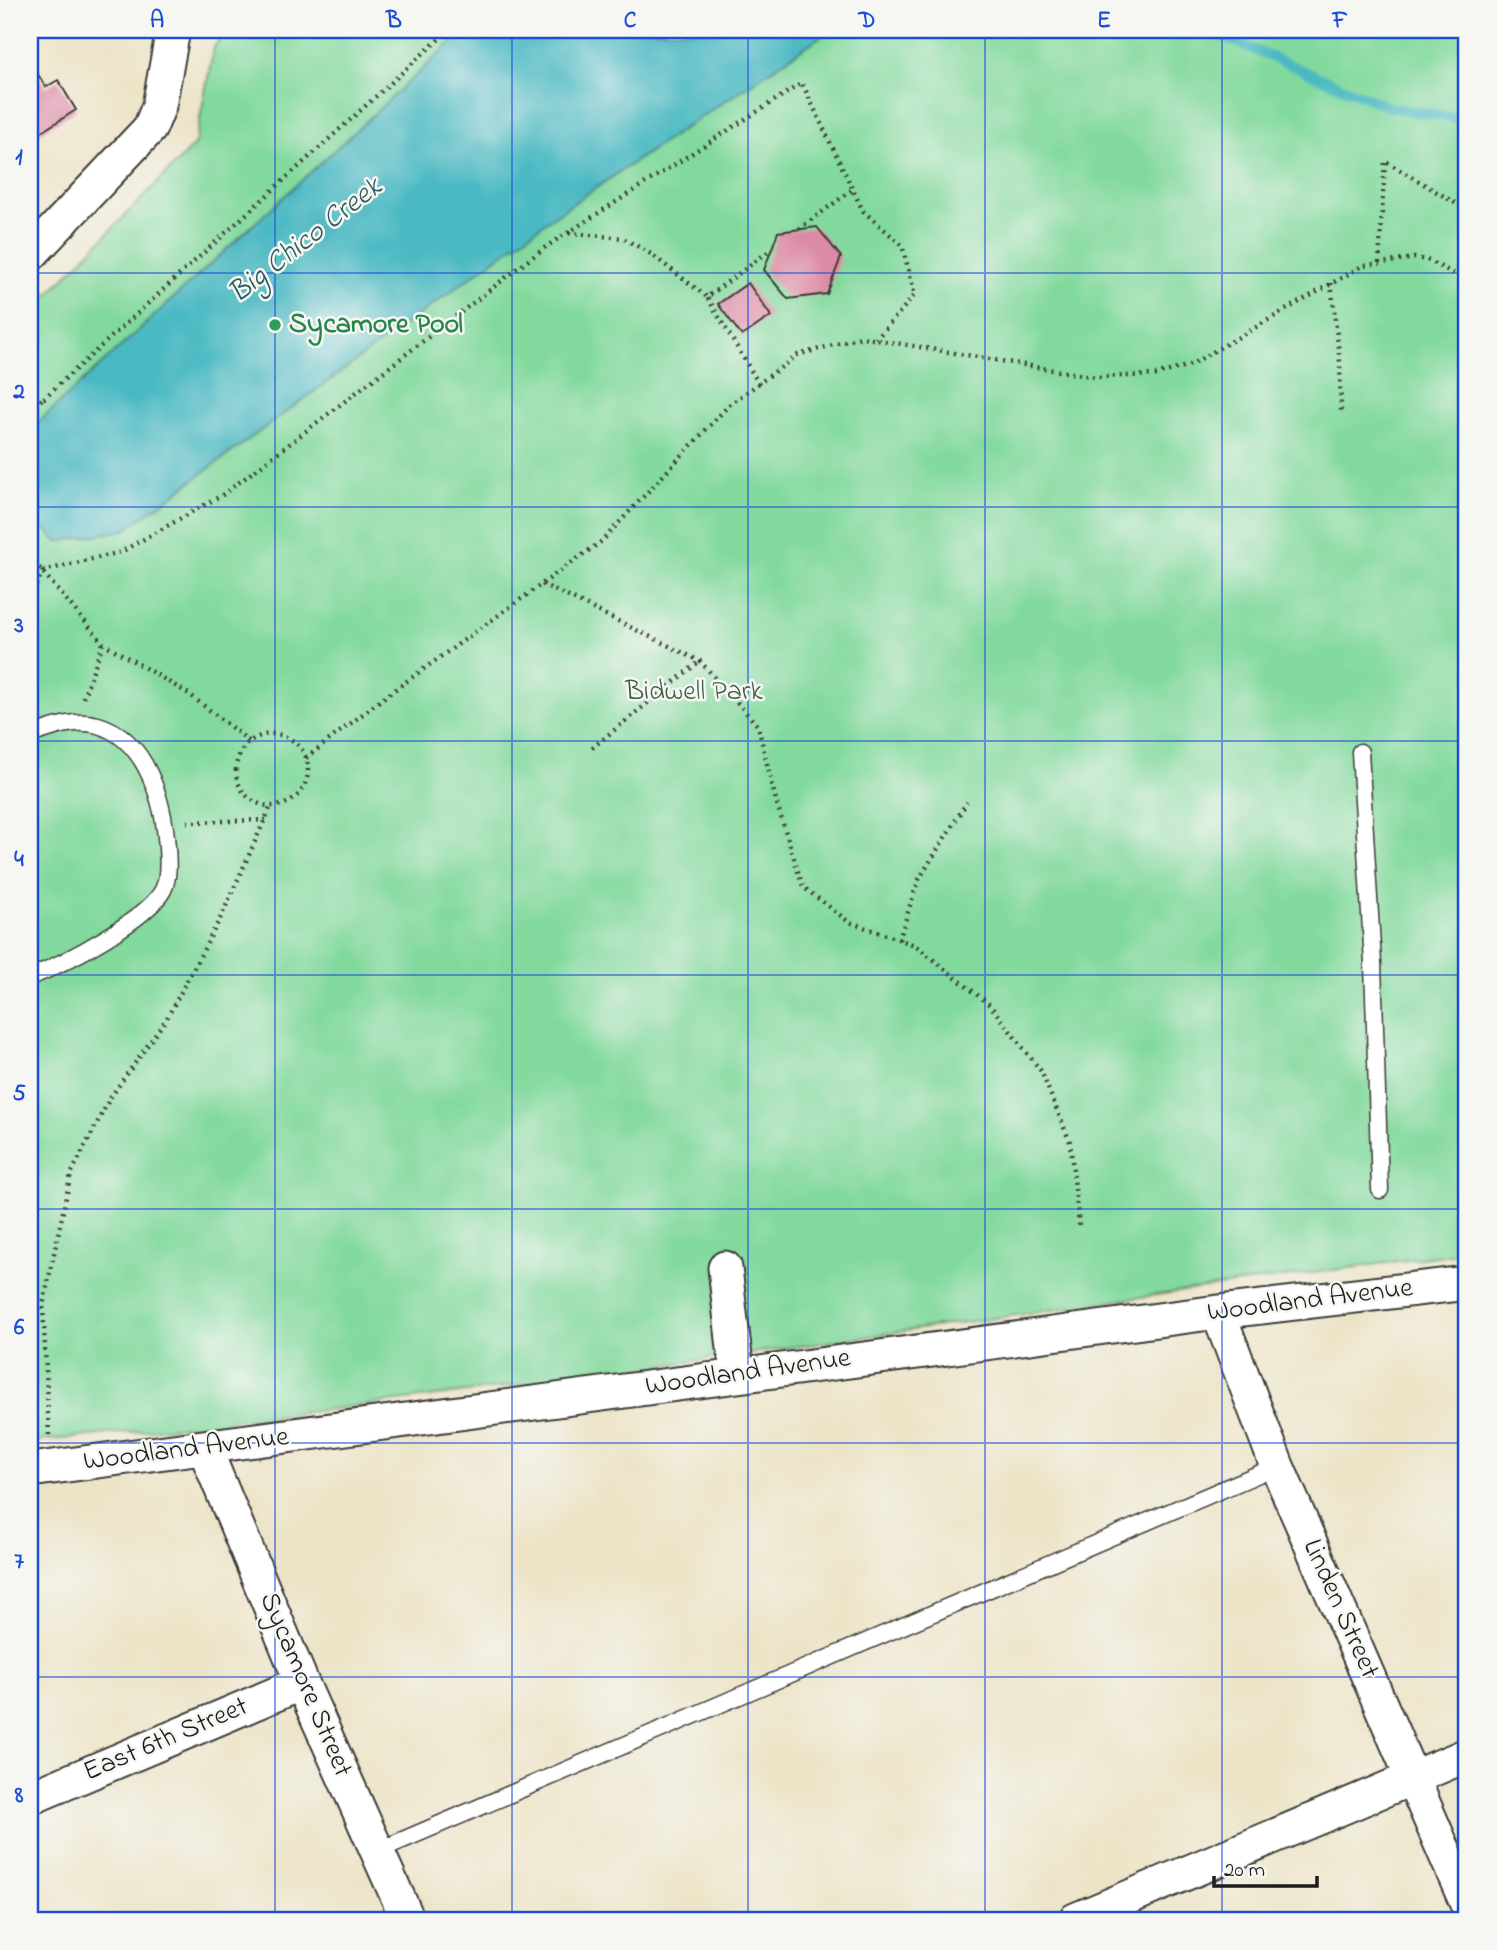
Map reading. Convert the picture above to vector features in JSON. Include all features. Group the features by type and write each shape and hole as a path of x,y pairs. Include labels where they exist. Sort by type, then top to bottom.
{"street":[{"path":"30,255 150,128 159,106 173,30"},
{"path":"725,1268 737,1374"},
{"name":"Woodland Avenue","path":"41,1469 1218,1311 1467,1283"},
{"name":"Linden Street","path":"1218,1311 1277,1466 1467,1904"},
{"name":"Sycamore Street","path":"205,1448 302,1683 408,1920"},
{"name":"East 6th Street","path":"30,1798 302,1683"},
{"path":"1075,1920 1467,1755"}],"lane":[{"path":"30,735 74,722 97,724 117,733 136,752 157,790 166,822 168,865 164,887 153,905 62,965 30,977"},
{"path":"1360,752 1373,963 1380,1189"},
{"path":"377,1852 1277,1466"}],"path":[{"path":"30,410 449,30"},
{"path":"43,571 121,552 224,494 568,233 802,83 863,211 902,245 915,295 876,339"},
{"path":"1379,263 1385,161 1467,210"},
{"path":"799,229 852,190"},
{"path":"568,233 622,238 651,254 707,297 759,384"},
{"path":"707,297 772,249"},
{"path":"306,758 386,696 602,541 729,405 799,355 861,337 1095,377 1156,375 1190,365 1354,269 1415,258 1427,260 1467,280"},
{"path":"1331,283 1340,362 1341,412"},
{"path":"30,402 44,398"},
{"path":"30,557 103,643 188,694 250,742"},
{"path":"30,598 43,571"},
{"path":"542,584 700,661 758,726 776,801 803,887 849,922 915,945 990,1006 1041,1071 1070,1142 1079,1225"},
{"path":"74,722 103,643"},
{"path":"592,748 700,661"},
{"path":"282,736 301,748 309,770 301,792 282,805 271,806 251,799 238,782 238,760 250,742 260,737 282,736"},
{"path":"899,940 918,881 967,802"},
{"path":"41,1469 43,1305 71,1174 110,1098 167,1018 221,917 267,820 271,806"},
{"path":"166,822 267,820"}],"green space":[{"name":"Bidwell Park","path":"227,30 1467,30 1467,1252 390,1402 30,1442 30,313 195,144 214,47"}],"water":[{"name":"Sycamore Pool","path":"465,30 830,30 550,219 125,530 57,542 30,512 30,430"}],"building":[{"path":"37,73 46,87 58,80 76,110 30,139 30,77"},
{"path":"817,227 841,257 827,294 788,299 764,270 778,232"},
{"path":"748,283 771,316 742,336 718,304"}],"waterway":[{"name":"Big Chico Creek","path":"1208,30 1389,107 1467,120"}],"place":[{"name":"Sycamore Pool","path":"275,325"}]}
